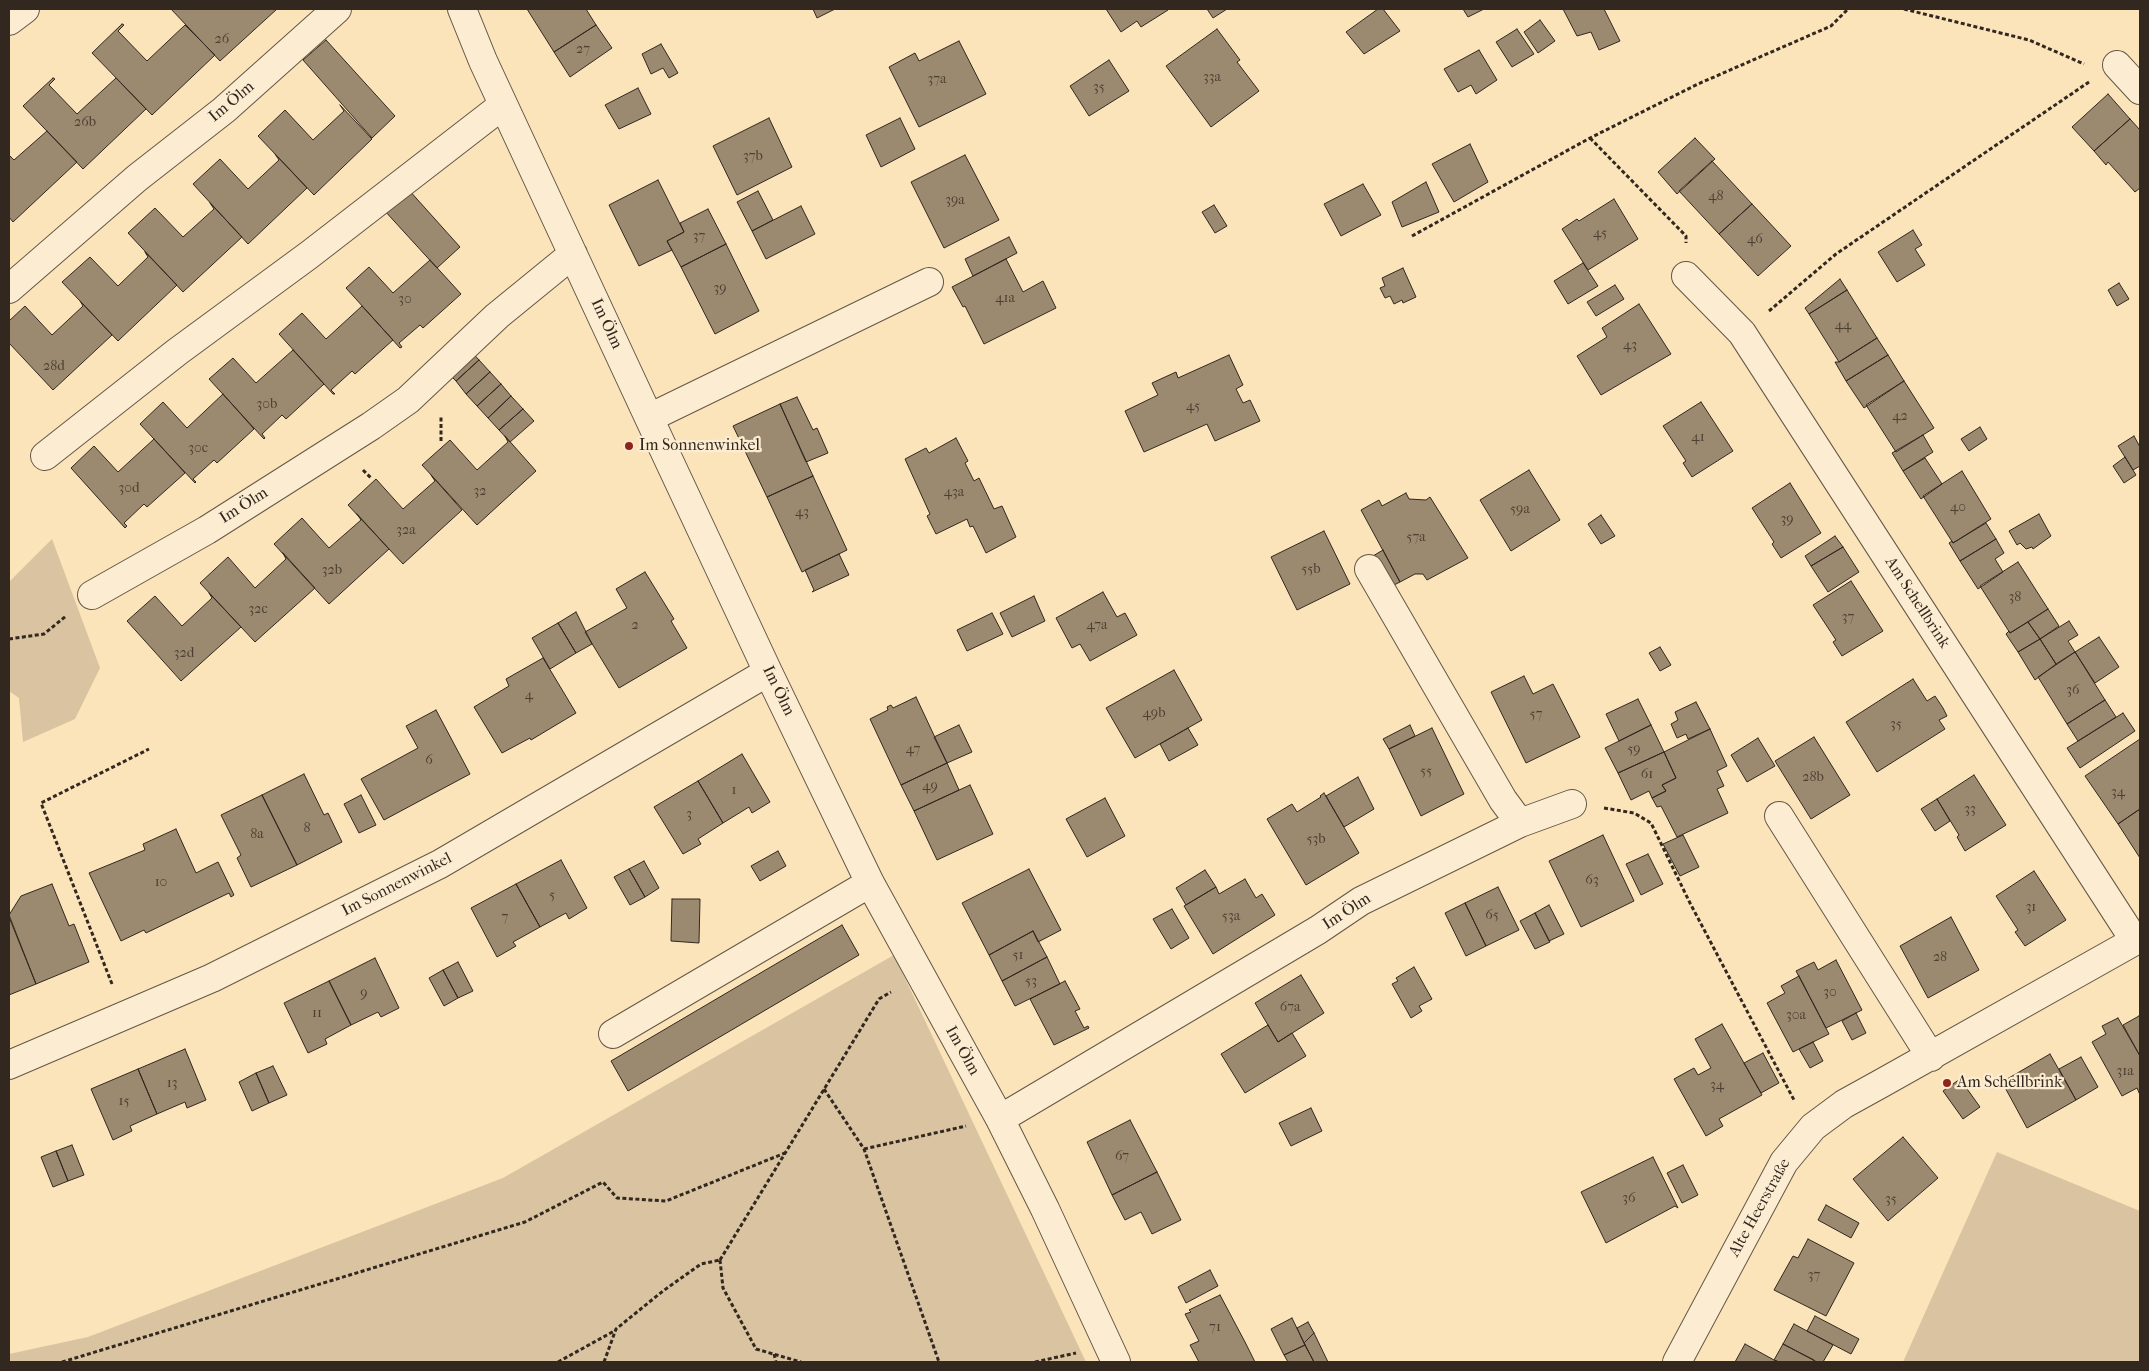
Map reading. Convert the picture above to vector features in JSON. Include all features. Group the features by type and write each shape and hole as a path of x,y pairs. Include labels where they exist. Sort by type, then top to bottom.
{"street":[{"path":"9,21 25,9"},
{"name":"Im Ölm","path":"9,288 138,178 224,110 338,9"},
{"name":"Im Ölm","path":"462,9 503,105 649,418 768,672 870,883 1000,1119 1045,1209 1111,1350"},
{"path":"2110,69 2140,90"},
{"path":"45,456 177,352 309,255 503,105"},
{"name":"Im Ölm","path":"92,595 207,530 371,426 408,400 497,316 573,254"},
{"name":"Am Schellbrink","path":"1686,276 1742,333 2138,940"},
{"path":"649,418 929,282"},
{"path":"1369,569 1503,800 1520,823"},
{"name":"Im Sonnenwinkel","path":"9,1065 212,978 440,864 768,672"},
{"name":"Im Ölm","path":"1000,1119 1318,930 1384,888 1520,823 1572,804"},
{"path":"1779,816 1931,1056"},
{"path":"613,1034 870,883"},
{"name":"Alte Heerstraße","path":"1677,1362 1784,1162 1813,1127 1844,1104 2138,940"}],"path":[{"path":"1412,236 1590,138 1698,84 1831,26 1848,9"},
{"path":"1904,9 2029,40 2110,69"},
{"path":"1742,333 1836,254 2110,69"},
{"path":"1590,138 1686,236 1686,276"},
{"path":"9,639 44,634 92,595"},
{"path":"124,1016 42,804 149,748"},
{"path":"1572,804 1634,813 1651,824 1793,1100 1813,1127"},
{"path":"801,1362 756,1349 723,1288 720,1260 879,999 920,975"},
{"path":"824,1088 864,1149 939,1362"},
{"path":"864,1149 1000,1119"},
{"path":"63,1362 525,1222 603,1182 617,1198 666,1201 785,1153"},
{"path":"558,1362 616,1329 663,1291 701,1264 720,1260"},
{"path":"604,1362 616,1329"},
{"path":"1035,1362 1074,1354 1111,1350"},
{"path":"774,1354 776,1362"}],"shaded area":[{"path":"52,539 100,668 75,719 23,742 19,698 9,691 9,582"},
{"path":"894,955 1086,1362 9,1362 9,1354 88,1337 503,1178"},
{"path":"1997,1152 2140,1211 2140,1362 1903,1362"}],"building":[{"path":"171,9 277,9 220,61"},
{"path":"527,9 586,9 596,25 554,52"},
{"path":"813,9 835,9 817,18"},
{"path":"1106,9 1168,10 1141,27 1137,21 1121,32"},
{"path":"1207,9 1227,9 1213,18"},
{"path":"1378,9 1383,9 1400,31 1364,54 1346,32"},
{"path":"1463,9 1484,9 1468,17"},
{"path":"1563,9 1604,9 1620,41 1599,50 1591,32 1577,36"},
{"path":"1540,20 1555,41 1538,53 1524,32"},
{"path":"122,24 124,25 118,31 147,61 185,25 215,55 152,115 92,53"},
{"path":"596,25 612,48 570,77 554,52"},
{"path":"1217,29 1240,60 1237,62 1259,91 1211,127 1166,66"},
{"path":"1517,29 1534,54 1512,67 1496,42"},
{"path":"326,40 395,116 372,138 303,60"},
{"path":"959,41 986,94 919,127 889,67 915,53 919,61"},
{"path":"661,44 678,73 669,78 663,68 651,74 642,54"},
{"path":"1479,50 1497,80 1476,94 1471,85 1458,92 1444,69"},
{"path":"1109,60 1129,91 1089,116 1070,86"},
{"path":"53,78 55,79 49,85 77,114 116,78 146,109 83,169 23,106"},
{"path":"638,88 651,114 619,129 605,105"},
{"path":"2108,94 2130,119 2094,151 2072,127"},
{"path":"340,105 372,139 314,195 258,136 285,110 313,140 344,111"},
{"path":"769,118 792,167 737,195 713,146"},
{"path":"900,118 915,149 881,167 866,135"},
{"path":"2130,119 2140,130 2140,188 2135,192 2108,162 2106,165 2094,151"},
{"path":"47,131 77,162 13,222 9,217 9,155 14,160"},
{"path":"1695,138 1715,159 1677,194 1658,172"},
{"path":"1470,144 1488,182 1454,202 1432,164"},
{"path":"275,154 307,188 248,244 193,184 220,159 248,189 279,160"},
{"path":"965,155 999,220 944,248 911,182"},
{"path":"1712,161 1752,204 1719,234 1679,191"},
{"path":"658,180 684,232 667,241 672,250 639,266 609,205"},
{"path":"1426,182 1439,212 1402,227 1392,202"},
{"path":"1363,184 1381,215 1341,236 1324,204"},
{"path":"408,189 460,247 437,268 384,210"},
{"path":"758,191 773,220 752,231 737,202"},
{"path":"1614,199 1638,239 1588,270 1562,229 1577,219 1579,221"},
{"path":"210,203 242,237 183,292 128,233 155,208 183,237 214,209"},
{"path":"1752,204 1791,246 1758,276 1719,234"},
{"path":"1214,205 1227,226 1215,233 1202,212"},
{"path":"801,206 815,234 766,259 752,231"},
{"path":"708,209 726,244 681,267 667,241 684,232 680,223"},
{"path":"1913,230 1922,245 1915,249 1925,265 1897,282 1878,252"},
{"path":"1009,237 1017,253 973,276 965,259"},
{"path":"726,244 759,311 715,334 681,267"},
{"path":"145,252 177,285 118,341 62,282 90,257 118,286 148,257"},
{"path":"1006,259 1023,292 1043,281 1056,308 984,344 965,306 963,307 952,287"},
{"path":"430,260 461,294 423,328 420,325 399,343 402,347 400,348 346,288 369,267 393,293"},
{"path":"1583,263 1598,286 1568,304 1554,281"},
{"path":"1403,268 1416,297 1403,303 1402,300 1394,304 1390,296 1385,298 1380,288 1385,286 1382,278"},
{"path":"1840,279 1847,290 1809,314 1805,308"},
{"path":"2119,283 2129,299 2117,306 2108,290"},
{"path":"1615,285 1624,299 1596,316 1587,302"},
{"path":"1847,290 1877,338 1839,362 1809,314"},
{"path":"80,301 112,335 53,390 9,343 9,321 25,306 52,335 83,306"},
{"path":"1639,304 1671,354 1601,395 1577,356 1607,337 1602,328"},
{"path":"362,306 393,340 355,374 352,371 331,390 335,394 333,394 279,334 302,313 326,339"},
{"path":"1877,338 1888,355 1846,381 1835,362 1839,362"},
{"path":"468,348 479,360 456,381 444,369"},
{"path":"293,350 324,384 286,419 282,415 262,434 264,439 209,379 233,358 256,383"},
{"path":"1229,355 1243,385 1236,389 1243,403 1250,400 1260,421 1215,441 1207,424 1144,452 1125,411 1158,395 1152,383 1176,372 1178,378"},
{"path":"1888,355 1904,381 1864,408 1846,381"},
{"path":"479,360 490,372 466,394 456,381"},
{"path":"490,372 501,384 477,406 466,394"},
{"path":"1904,381 1934,428 1896,452 1866,405"},
{"path":"501,384 511,396 488,418 477,406"},
{"path":"223,394 254,429 217,463 214,460 193,479 195,483 140,424 163,402 187,428"},
{"path":"511,396 523,409 499,430 488,418"},
{"path":"797,397 813,430 817,428 828,453 806,462 780,404"},
{"path":"1701,402 1733,451 1692,477 1683,463 1686,461 1663,426"},
{"path":"780,404 813,476 767,497 733,426"},
{"path":"523,409 534,421 510,442 499,430"},
{"path":"1980,427 1987,439 1969,451 1961,439"},
{"path":"1923,435 1933,452 1903,471 1892,453"},
{"path":"505,436 536,471 477,525 422,465 450,440 477,470 508,442"},
{"path":"2134,436 2140,447 2140,466 2133,470 2118,446"},
{"path":"956,438 968,461 965,463 974,481 979,478 994,509 1002,506 1016,537 986,553 973,526 970,527 967,519 936,534 927,516 930,514 905,459 926,448 929,453"},
{"path":"154,439 185,473 147,507 144,504 124,523 127,526 125,528 71,468 94,446 118,472"},
{"path":"2125,457 2136,475 2124,483 2113,466"},
{"path":"1925,458 1942,484 1921,499 1903,471"},
{"path":"1529,470 1560,520 1511,551 1480,500"},
{"path":"1962,471 1991,519 1953,543 1923,496"},
{"path":"431,475 462,510 403,564 348,505 376,479 403,509 435,481"},
{"path":"813,476 847,550 802,572 767,497"},
{"path":"1790,483 1821,533 1781,558 1772,544 1774,542 1752,508"},
{"path":"1406,493 1409,499 1426,500 1430,497 1468,558 1427,580 1423,574 1415,574 1400,582 1361,510 1379,500 1382,506"},
{"path":"357,514 389,549 329,604 274,544 302,518 329,548 361,520"},
{"path":"2039,514 2051,536 2033,549 2032,547 2026,549 2020,543 2017,545 2009,531"},
{"path":"1601,515 1615,536 1601,544 1588,524"},
{"path":"1986,523 1996,539 1960,561 1949,543 1952,541 1953,543"},
{"path":"1324,531 1350,584 1297,610 1271,557"},
{"path":"1835,536 1843,547 1811,566 1805,556"},
{"path":"1996,539 2004,553 1995,559 2003,572 1978,589 1960,561"},
{"path":"1843,547 1859,572 1828,592 1811,566"},
{"path":"1383,550 1400,582 1386,589 1368,559"},
{"path":"283,553 315,588 255,642 200,583 228,557 255,588 286,559"},
{"path":"839,554 849,575 812,592 814,590 805,570"},
{"path":"2018,562 2048,609 2010,633 1980,586"},
{"path":"645,572 674,619 671,621 687,648 619,688 585,632 627,608 616,589"},
{"path":"1851,581 1883,631 1842,656 1833,642 1836,640 1813,605"},
{"path":"1103,592 1117,617 1125,613 1137,635 1090,661 1080,644 1072,648 1056,618"},
{"path":"209,593 241,627 181,681 127,621 155,596 182,626 212,598"},
{"path":"1034,596 1045,621 1012,637 1000,613"},
{"path":"2048,609 2059,626 2040,639 2028,622"},
{"path":"576,612 592,644 576,653 558,623"},
{"path":"992,613 1003,634 967,651 957,630"},
{"path":"2069,621 2078,635 2068,641 2075,652 2056,664 2040,639"},
{"path":"2028,622 2040,639 2018,652 2006,634"},
{"path":"558,623 576,653 550,669 532,638"},
{"path":"2099,637 2119,667 2095,683 2075,652"},
{"path":"2040,639 2056,664 2035,680 2018,652"},
{"path":"1660,647 1671,665 1660,671 1649,653"},
{"path":"2075,652 2105,700 2067,724 2038,677"},
{"path":"543,658 576,713 531,740 530,738 502,753 474,707 509,686 506,679"},
{"path":"1174,670 1202,720 1135,758 1106,708"},
{"path":"1524,676 1533,694 1553,684 1580,737 1526,763 1491,692"},
{"path":"1913,679 1927,701 1935,696 1943,708 1947,716 1939,720 1945,729 1877,772 1846,722"},
{"path":"916,697 947,763 901,785 870,719 888,710 887,707 891,705 893,708"},
{"path":"1638,699 1651,725 1619,741 1606,714"},
{"path":"2105,700 2116,717 2078,741 2067,724"},
{"path":"1696,702 1710,729 1688,739 1686,734 1677,738 1671,724 1678,720 1675,712"},
{"path":"436,710 470,774 384,820 361,779 418,748 406,726"},
{"path":"2123,713 2135,731 2080,768 2067,748"},
{"path":"959,725 972,752 947,763 934,737"},
{"path":"1410,725 1415,736 1389,749 1383,739"},
{"path":"1651,725 1664,752 1618,773 1605,748"},
{"path":"1188,728 1198,745 1169,761 1160,744"},
{"path":"1432,728 1464,794 1421,816 1389,749"},
{"path":"1710,729 1727,766 1717,771 1724,786 1717,789 1728,813 1677,837 1661,806 1657,807 1652,798 1666,791 1662,785 1676,778 1664,752"},
{"path":"1814,737 1850,795 1811,819 1775,761"},
{"path":"1758,738 1775,766 1747,782 1731,755"},
{"path":"2140,739 2140,809 2118,824 2085,776"},
{"path":"1664,752 1676,778 1662,785 1666,791 1652,798 1649,791 1631,800 1618,773"},
{"path":"742,754 770,802 752,813 749,807 723,823 698,781"},
{"path":"947,763 959,790 914,811 901,785"},
{"path":"304,774 324,815 328,813 342,842 297,865 262,795"},
{"path":"1974,775 2006,825 1965,851 1957,837 1959,835 1937,799"},
{"path":"1358,777 1374,809 1344,827 1326,796"},
{"path":"698,781 723,823 698,839 701,844 683,854 654,807"},
{"path":"970,785 993,834 937,860 914,811"},
{"path":"1324,793 1359,853 1306,885 1267,819 1292,804 1297,812 1321,797"},
{"path":"262,795 297,865 251,887 237,858 241,855 221,815"},
{"path":"361,795 376,825 359,833 344,804"},
{"path":"1105,798 1125,836 1087,857 1066,819"},
{"path":"1937,799 1950,821 1935,831 1921,809"},
{"path":"2140,809 2140,858 2118,824"},
{"path":"176,829 196,873 218,862 234,895 231,897 229,893 146,933 144,930 121,941 89,873 145,850 143,844"},
{"path":"1603,835 1634,901 1581,927 1549,861"},
{"path":"1683,835 1699,867 1680,876 1663,844"},
{"path":"778,851 786,866 760,881 751,866"},
{"path":"1648,854 1663,884 1641,895 1626,864"},
{"path":"561,860 587,908 569,919 566,913 540,927 516,884"},
{"path":"644,861 659,888 645,897 629,869"},
{"path":"629,869 645,897 630,905 614,877"},
{"path":"1029,869 1061,930 1038,942 1033,931 989,955 962,903"},
{"path":"1205,870 1216,887 1186,905 1176,888"},
{"path":"2034,871 2066,920 2025,946 2015,932 2018,930 1996,896"},
{"path":"1245,879 1256,898 1262,894 1275,915 1213,954 1184,906 1216,887 1219,894"},
{"path":"52,884 69,926 74,924 89,962 36,984 9,915 21,896"},
{"path":"516,884 540,927 513,942 516,946 497,957 471,908"},
{"path":"1498,887 1519,930 1486,946 1465,903"},
{"path":"672,899 700,899 699,943 671,941"},
{"path":"1465,903 1486,946 1466,956 1445,913"},
{"path":"1549,905 1564,934 1549,941 1535,913"},
{"path":"1172,909 1189,938 1171,949 1153,919"},
{"path":"1535,913 1550,942 1535,949 1520,921"},
{"path":"9,917 36,984 9,995"},
{"path":"1951,917 1979,970 1928,998 1900,946"},
{"path":"842,925 859,955 628,1091 611,1061"},
{"path":"1033,931 1047,957 1002,981 989,955"},
{"path":"1047,957 1060,984 1015,1006 1002,981"},
{"path":"375,958 399,1008 381,1017 378,1012 351,1025 329,981"},
{"path":"1836,960 1862,1010 1826,1028 1796,971 1814,962 1818,970"},
{"path":"458,962 473,991 458,998 443,970"},
{"path":"1414,967 1432,999 1419,1006 1422,1011 1411,1018 1392,984 1398,981 1396,978"},
{"path":"443,970 458,998 444,1006 429,978"},
{"path":"1301,975 1324,1013 1278,1042 1255,1003"},
{"path":"1799,976 1829,1034 1793,1052 1767,1003 1785,993 1781,986"},
{"path":"329,981 351,1025 325,1039 327,1044 308,1053 284,1003"},
{"path":"1065,981 1080,1009 1075,1011 1084,1028 1088,1026 1089,1028 1054,1045 1030,999"},
{"path":"1856,1013 1866,1033 1852,1040 1842,1021"},
{"path":"2140,1017 2140,1056 2123,1025"},
{"path":"2118,1018 2140,1056 2140,1095 2137,1088 2122,1096 2092,1042 2106,1034 2102,1026"},
{"path":"1722,1024 1762,1095 1719,1119 1723,1126 1706,1136 1674,1079 1694,1068 1698,1075 1711,1068 1695,1039"},
{"path":"1268,1025 1278,1042 1292,1033 1306,1056 1245,1093 1221,1054"},
{"path":"1813,1042 1823,1061 1810,1068 1799,1049"},
{"path":"185,1049 206,1100 187,1108 185,1102 157,1114 138,1069"},
{"path":"1763,1053 1779,1083 1761,1093 1744,1063"},
{"path":"2050,1054 2076,1100 2027,1128 2002,1082"},
{"path":"2081,1057 2098,1087 2076,1100 2059,1069"},
{"path":"273,1066 287,1095 269,1103 256,1073"},
{"path":"138,1069 157,1114 130,1126 132,1131 113,1140 91,1089"},
{"path":"256,1073 269,1103 252,1111 239,1082"},
{"path":"1960,1079 1980,1107 1963,1119 1943,1091"},
{"path":"1311,1108 1322,1131 1291,1146 1279,1123"},
{"path":"1130,1120 1157,1172 1112,1195 1087,1142"},
{"path":"1903,1137 1938,1178 1888,1221 1853,1179"},
{"path":"72,1145 84,1175 68,1181 56,1151"},
{"path":"56,1151 68,1181 53,1187 41,1157"},
{"path":"1653,1157 1678,1208 1675,1206 1606,1243 1581,1192"},
{"path":"1683,1165 1698,1195 1682,1203 1667,1173"},
{"path":"1157,1172 1181,1220 1152,1234 1141,1212 1125,1220 1112,1195"},
{"path":"1826,1205 1859,1223 1851,1238 1818,1220"},
{"path":"1808,1239 1854,1263 1826,1316 1774,1290 1793,1256 1798,1258"},
{"path":"1210,1270 1218,1286 1186,1303 1178,1287"},
{"path":"1220,1295 1255,1362 1199,1362 1190,1345 1199,1341 1185,1314 1191,1312 1189,1310"},
{"path":"1815,1316 1859,1339 1851,1354 1807,1331"},
{"path":"1292,1318 1305,1345 1284,1355 1271,1329"},
{"path":"1308,1322 1314,1333 1304,1343 1297,1328"},
{"path":"1794,1324 1833,1345 1823,1362 1817,1362 1783,1344"},
{"path":"1314,1333 1328,1362 1314,1362 1304,1343"},
{"path":"1745,1344 1774,1360 1779,1362 1735,1362"},
{"path":"1783,1344 1814,1360 1813,1362 1779,1362 1774,1360"},
{"path":"1305,1345 1314,1362 1288,1362 1284,1355"}],"place":[{"name":"Im Sonnenwinkel","path":"629,446"},
{"name":"Am Schellbrink","path":"1947,1083"}]}
